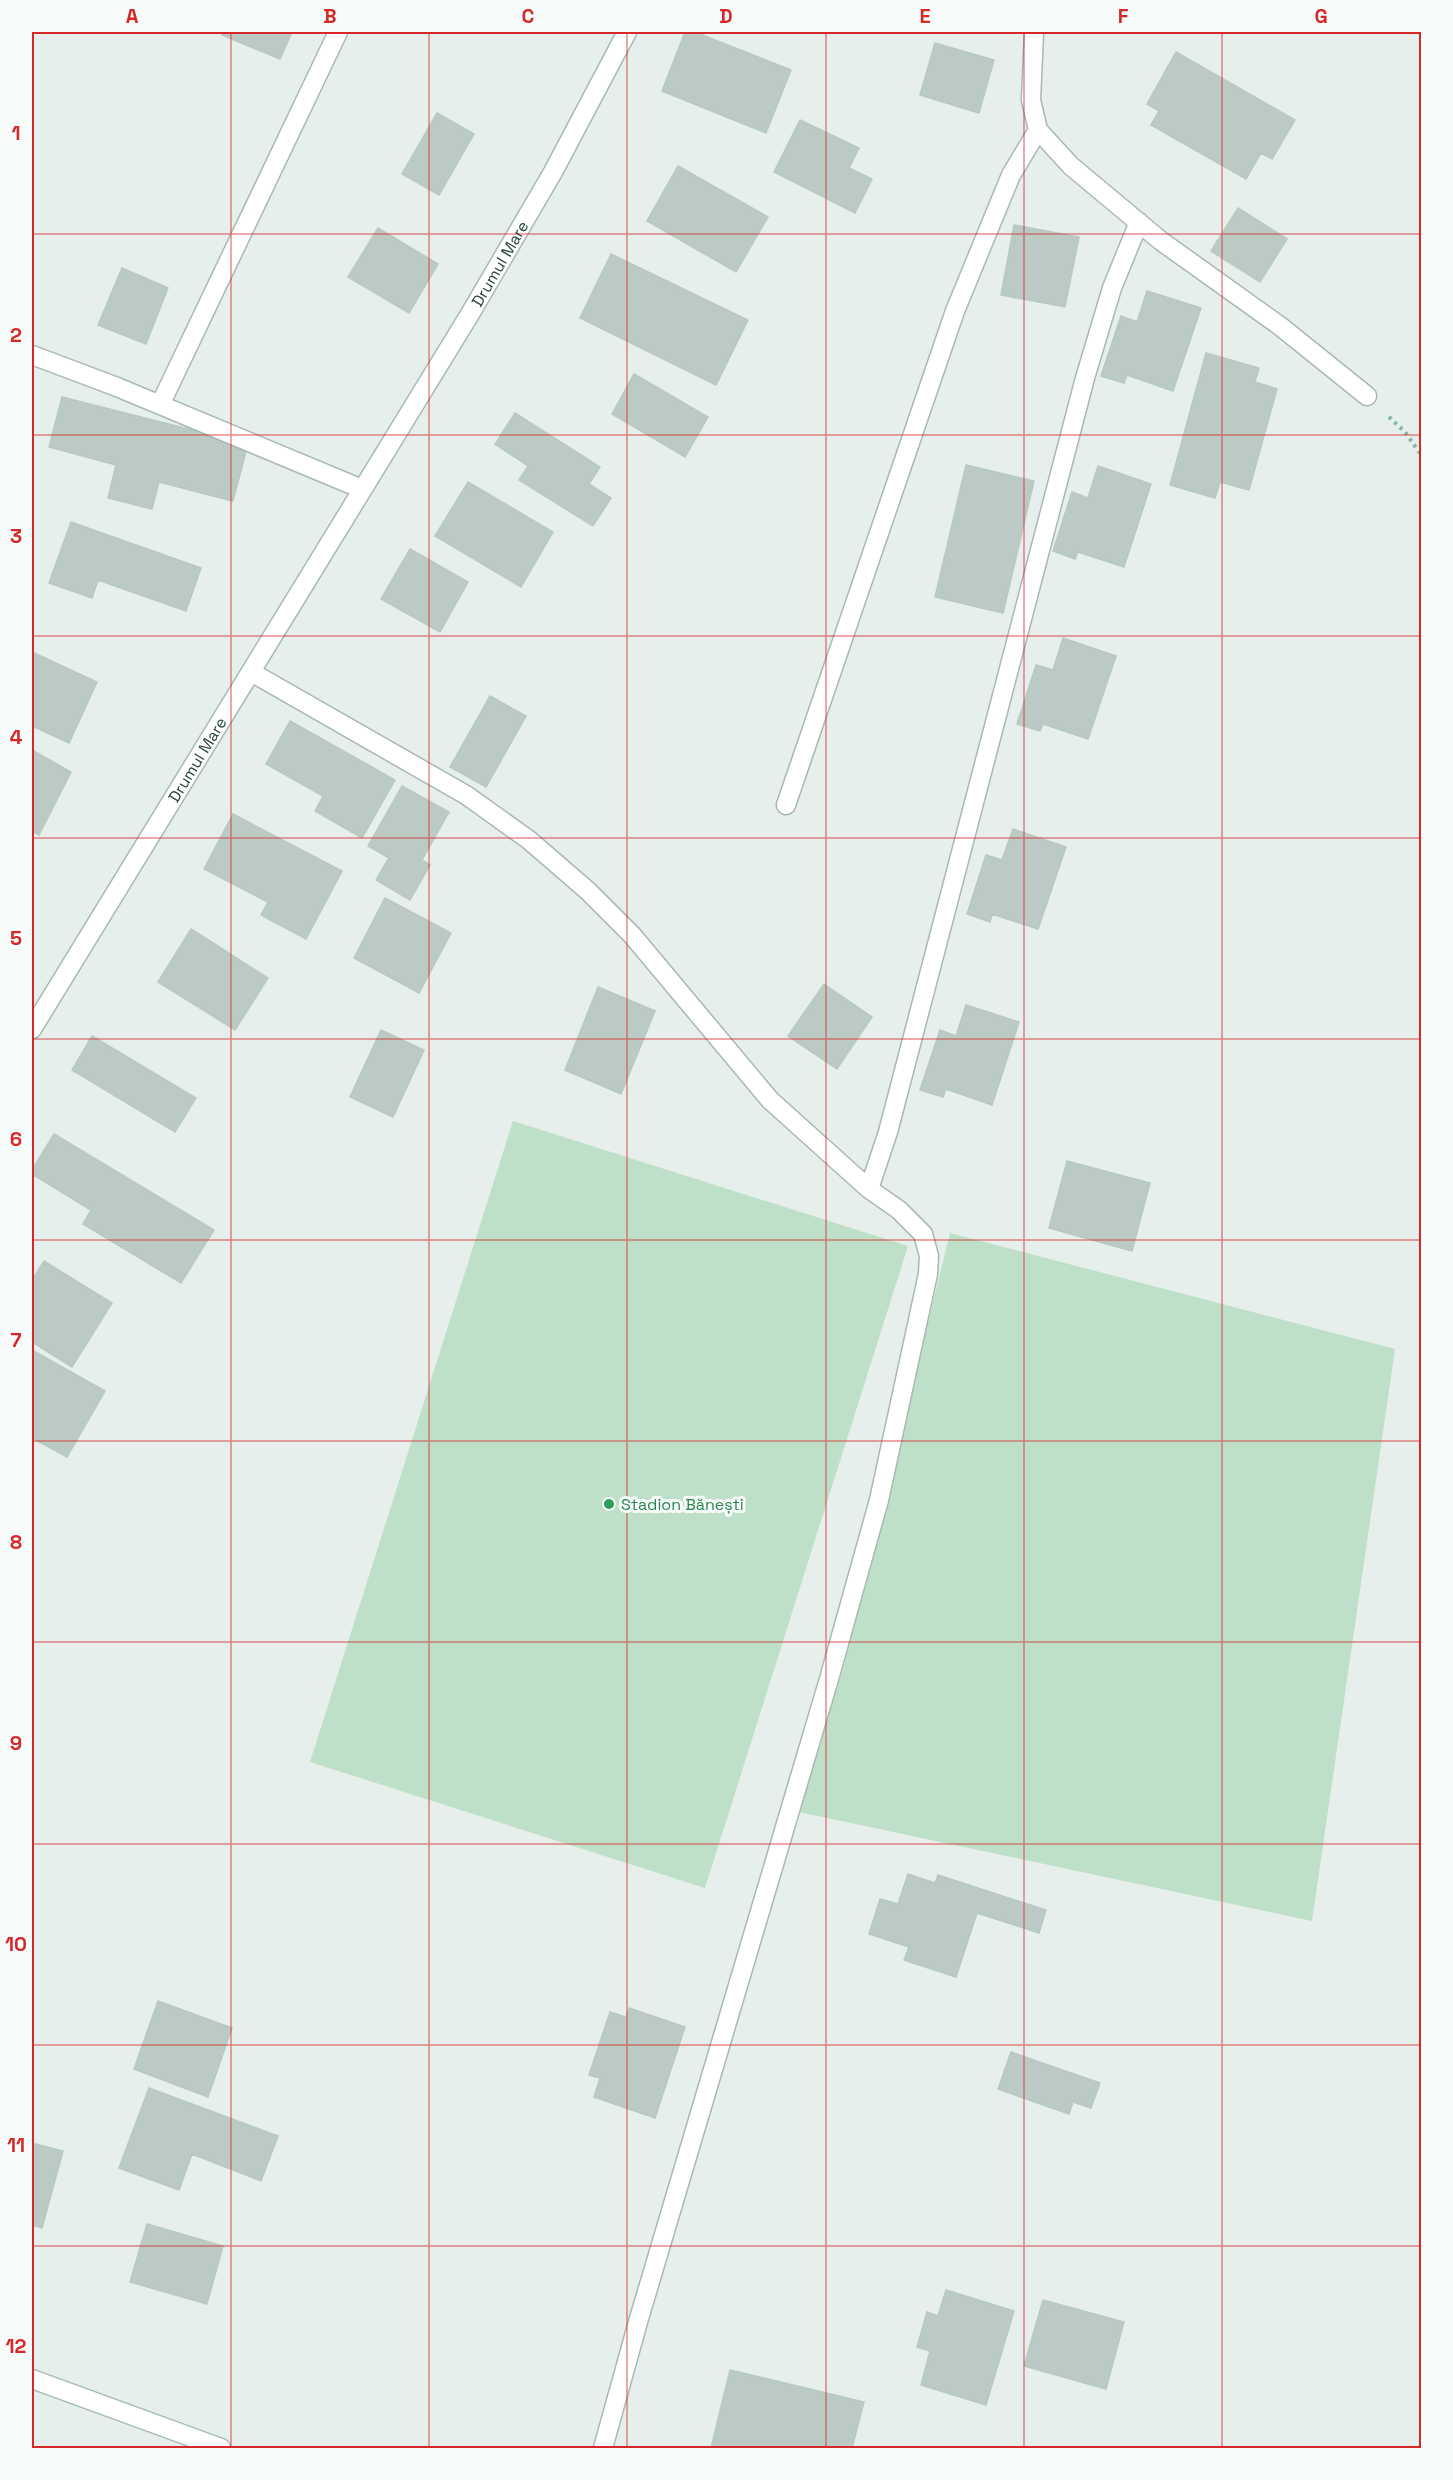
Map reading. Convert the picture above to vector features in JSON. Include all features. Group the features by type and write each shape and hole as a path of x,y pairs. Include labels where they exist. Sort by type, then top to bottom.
{"street":[{"path":"160,405 338,32"},
{"name":"Drumul Mare","path":"32,1029 470,314 554,172 627,32"},
{"path":"1034,32 1031,100 1038,130 1071,165 1161,241 1280,326 1367,396"},
{"path":"786,805 955,311 1011,175 1038,130"},
{"path":"869,1189 888,1132 1085,378 1112,288 1139,222"},
{"path":"32,355 160,405 362,489"},
{"path":"251,672 466,795 529,840 588,891 632,935 770,1100 869,1189 898,1210 922,1234 929,1256 928,1274 879,1500 829,1679 638,2322 603,2448"},
{"path":"32,2379 221,2448"}],"path":[{"path":"1367,396 1405,432 1422,456"}],"green space":[{"name":"Stadion Bănești","path":"513,1121 908,1246 705,1888 310,1762"},
{"path":"950,1233 1395,1349 1312,1921 799,1812 844,1665"}],"building":[{"path":"224,32 292,32 280,59 222,35"},
{"path":"685,32 695,32 791,70 766,133 662,91"},
{"path":"935,43 994,60 979,113 920,95"},
{"path":"1176,52 1295,120 1272,159 1261,153 1246,179 1151,125 1159,111 1147,104"},
{"path":"437,113 474,134 439,195 402,174"},
{"path":"800,120 859,148 849,168 872,179 855,213 774,172"},
{"path":"678,166 768,217 736,272 647,221"},
{"path":"1238,208 1287,239 1260,282 1211,251"},
{"path":"1014,225 1079,237 1065,307 1001,295"},
{"path":"378,228 438,264 409,313 348,277"},
{"path":"611,254 748,320 716,385 580,318"},
{"path":"122,268 168,288 146,344 98,325"},
{"path":"1147,291 1201,308 1173,391 1127,375 1124,383 1101,376 1121,316 1137,322"},
{"path":"1206,353 1259,368 1255,382 1277,389 1249,490 1220,482 1215,498 1170,485"},
{"path":"634,374 708,417 685,457 612,414"},
{"path":"62,397 248,444 233,501 159,482 152,509 108,498 116,465 49,447"},
{"path":"515,413 600,467 589,484 611,498 593,526 519,480 528,466 495,444"},
{"path":"966,465 1034,481 1003,613 935,597"},
{"path":"1098,466 1151,484 1124,567 1078,552 1075,559 1053,551 1072,492 1088,498"},
{"path":"468,482 553,532 521,587 435,536"},
{"path":"71,522 201,568 186,611 98,580 92,598 49,583"},
{"path":"410,549 468,582 440,632 381,599"},
{"path":"1063,638 1116,656 1088,739 1043,724 1040,731 1017,724 1036,665 1053,670"},
{"path":"32,652 97,682 69,743 32,726"},
{"path":"490,696 526,716 486,787 450,767"},
{"path":"290,721 395,780 362,838 315,811 323,796 266,764"},
{"path":"32,750 71,772 39,835 32,831"},
{"path":"402,786 449,812 422,860 430,865 410,900 376,880 389,858 368,846"},
{"path":"233,814 342,871 306,939 261,915 268,902 204,869"},
{"path":"1013,829 1066,847 1038,929 992,914 990,922 967,914 986,855 1002,860"},
{"path":"385,898 451,933 419,993 354,958"},
{"path":"191,929 268,978 235,1030 158,982"},
{"path":"824,984 872,1017 837,1069 788,1036"},
{"path":"598,987 655,1011 621,1094 565,1070"},
{"path":"966,1005 1019,1022 992,1105 946,1089 943,1097 920,1090 940,1030 956,1036"},
{"path":"381,1030 424,1050 393,1117 350,1097"},
{"path":"92,1036 196,1098 175,1132 72,1070"},
{"path":"54,1134 214,1230 181,1283 83,1224 91,1210 32,1174 32,1170"},
{"path":"1067,1161 1150,1183 1132,1251 1049,1228"},
{"path":"44,1261 112,1303 72,1367 32,1342 32,1280"},
{"path":"32,1350 105,1391 67,1457 32,1438"},
{"path":"908,1874 935,1883 938,1875 1046,1910 1039,1933 977,1913 956,1977 904,1960 909,1947 869,1934 880,1899 898,1904"},
{"path":"158,2001 232,2028 208,2097 134,2069"},
{"path":"629,2008 685,2027 655,2118 594,2097 600,2078 589,2075 610,2012 626,2017"},
{"path":"1011,2052 1100,2083 1091,2108 1073,2102 1069,2114 998,2089"},
{"path":"149,2088 278,2136 261,2181 192,2154 179,2190 119,2168"},
{"path":"32,2143 63,2151 42,2228 32,2225"},
{"path":"147,2224 223,2246 207,2304 130,2282"},
{"path":"946,2290 1014,2311 986,2405 921,2385 930,2351 917,2347 927,2312 938,2316"},
{"path":"1043,2300 1124,2322 1106,2389 1024,2366"},
{"path":"730,2370 864,2402 852,2448 711,2448"}],"place":[{"name":"Stadion Bănești","path":"609,1504"}]}
